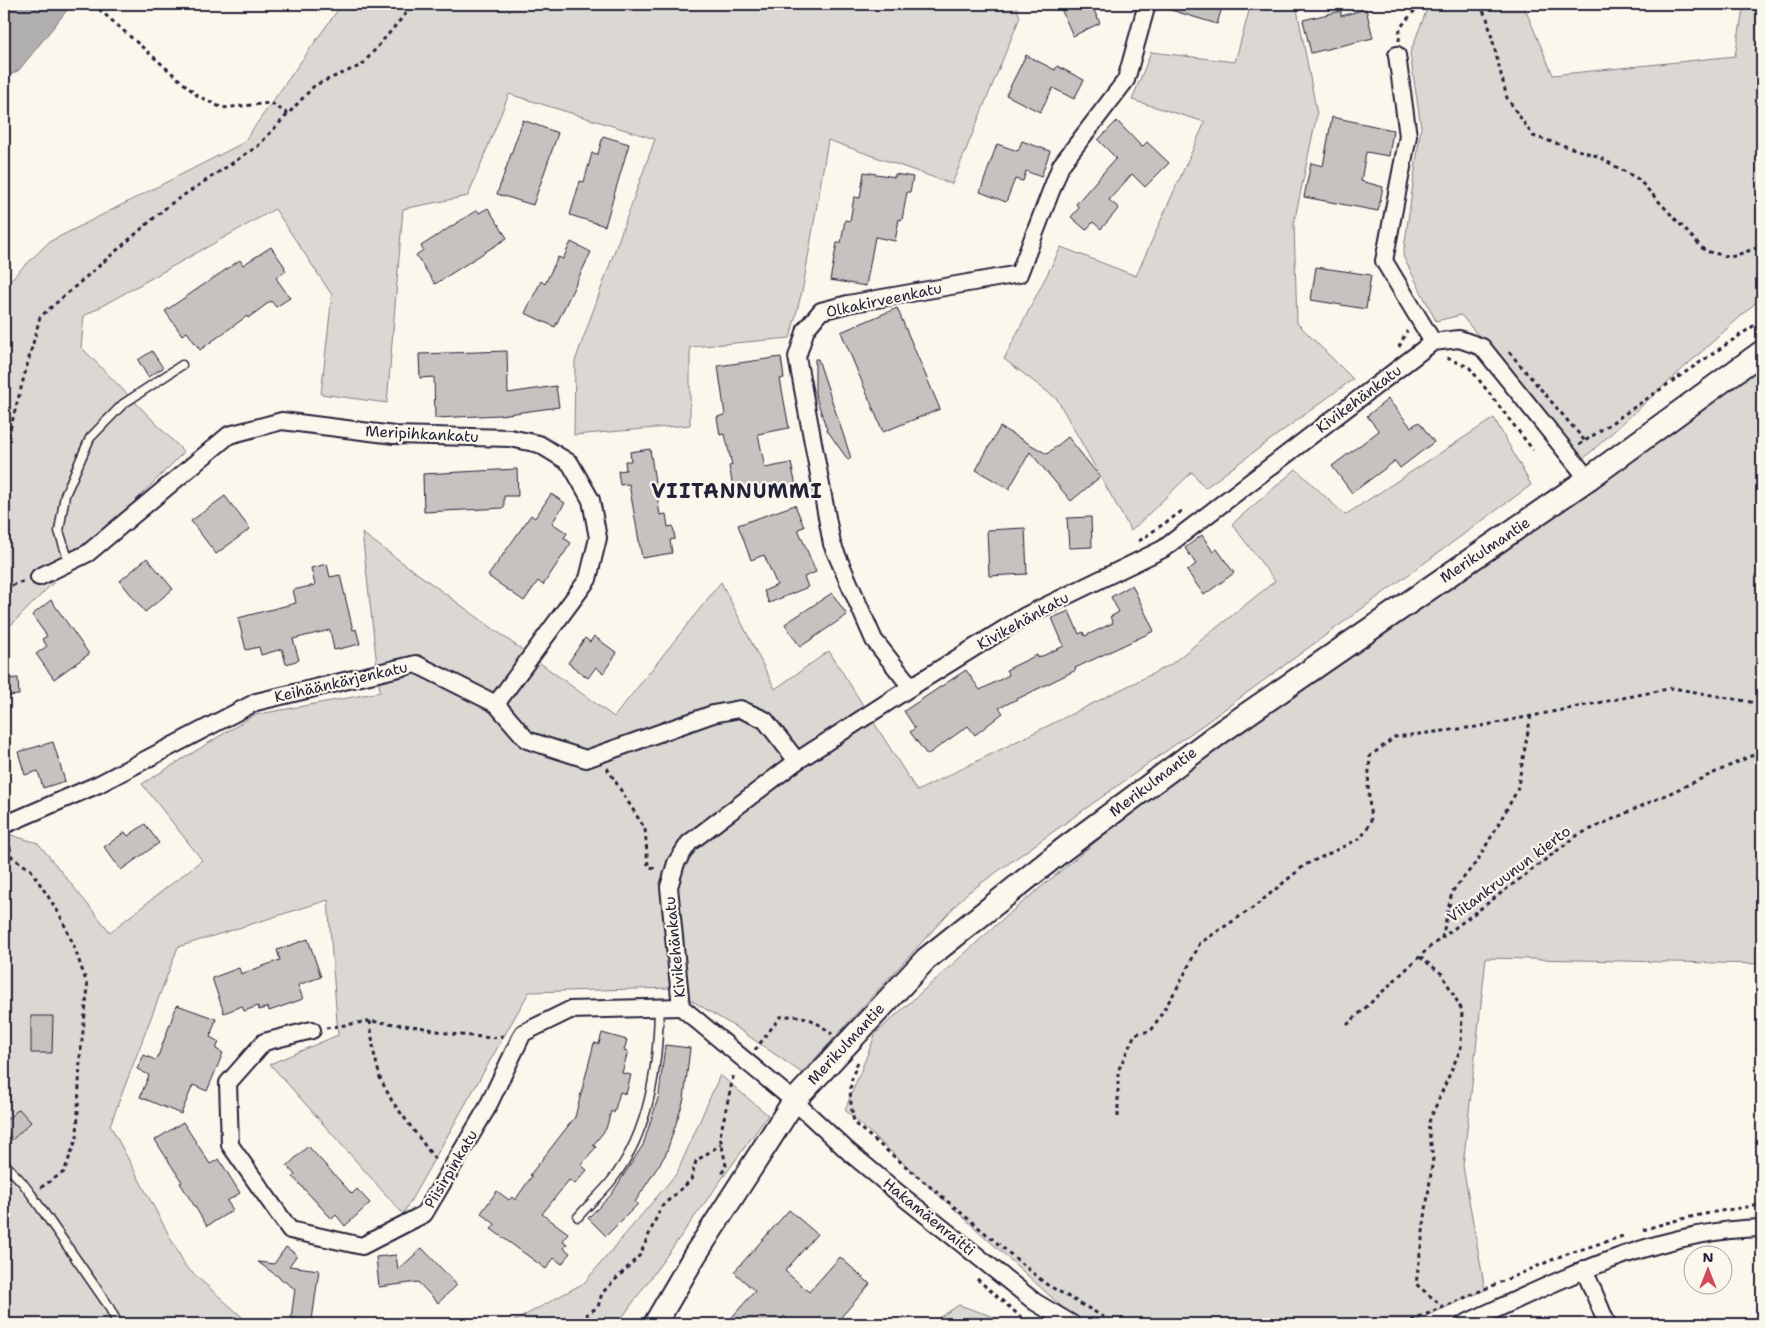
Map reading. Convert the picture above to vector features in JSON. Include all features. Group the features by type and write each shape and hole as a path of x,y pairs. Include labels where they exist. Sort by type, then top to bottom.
{"street":[{"name":"Olkakirveenkatu","path":"911,687 874,640 832,544 797,357 806,329 821,311 848,304 1019,274 1061,165 1126,80 1147,4"},
{"path":"1396,55 1408,136 1384,261 1433,342 1459,339 1482,347 1588,479"},
{"name":"Kivikehänkatu","path":"794,1102 681,1007 669,887 676,863 689,843 797,761 1025,616 1163,549 1433,342"},
{"name":"Merikulmantie","path":"655,1324 695,1255 794,1102 926,959 1064,849 1221,732 1588,479 1762,352"},
{"name":"Meripihkankatu","path":"39,576 88,553 229,435 282,421 394,435 510,438 539,444 570,463 591,500 598,538 588,579 496,704"},
{"name":"Keihäänkärjenkatu","path":"4,825 99,784 256,702 416,664 496,704 527,740 586,759 713,714 740,708 765,720 797,761"},
{"path":"523,1033 570,1010 681,1007"},
{"name":"Piisirpinkatu","path":"312,1030 264,1042 228,1083 230,1145 290,1230 362,1246 424,1214 486,1110 523,1033"},
{"name":"Hakamäenraitti","path":"794,1102 849,1152 912,1204 1035,1302 1072,1324"},
{"path":"1464,1324 1584,1269 1680,1238 1736,1229 1762,1228"},
{"path":"1584,1269 1607,1324"}],"lane":[{"path":"69,562 59,531 65,495 90,438 123,404 182,365"},
{"path":"578,1216 612,1180 637,1139 650,1094 658,1040 658,1007"},
{"path":"4,1163 31,1194 108,1305 118,1324"}],"path":[{"path":"93,4 198,96 222,108 271,103 288,114"},
{"path":"4,452 40,317 169,205 258,146 315,85 362,65 414,4"},
{"path":"1396,55 1400,28 1420,4"},
{"path":"1480,4 1487,18 1507,98 1533,136 1597,156 1638,179 1705,252 1731,257 1762,246"},
{"path":"1567,453 1762,320"},
{"path":"1398,348 1407,331"},
{"path":"1445,357 1469,367 1533,450"},
{"path":"1136,543 1192,504"},
{"path":"1118,1117 1118,1071 1135,1034 1151,1031 1180,984 1200,943 1254,907 1305,865 1362,838 1371,822 1368,786 1370,756 1395,737 1476,727 1673,688 1762,704"},
{"path":"1442,938 1452,892 1478,860 1517,791 1531,715"},
{"name":"Viitankruunun kierto","path":"1347,1024 1442,938 1578,835 1762,751"},
{"path":"599,754 645,829 648,866 662,873"},
{"path":"4,825 12,857 31,870 60,915 74,946 88,987 80,1058 77,1137 64,1172 31,1194"},
{"path":"1420,957 1442,974 1462,1010 1461,1048 1428,1124 1433,1158 1416,1284 1443,1306"},
{"path":"753,1052 780,1017 795,1015 816,1022 860,1058 852,1076 849,1096 854,1123 1046,1284 1116,1324"},
{"path":"312,1030 370,1021 451,1034 492,1038 523,1033"},
{"path":"370,1021 374,1053 380,1078 392,1101 434,1159 448,1174"},
{"path":"718,1181 726,1166 720,1136 734,1072"},
{"path":"589,1324 587,1314 598,1306 602,1293 640,1255 661,1208 691,1180 696,1162 721,1144"}],"shaded area":[{"path":"4,4 72,4 19,70 4,79"},
{"path":"342,4 1015,4 1020,17 952,184 828,140 803,287 790,338 690,347 690,425 574,435 575,361 655,139 509,94 468,196 403,209 387,403 321,394 332,295 275,209 84,316 81,347 184,452 4,632 4,286 49,242 243,143"},
{"path":"1251,4 1296,4 1317,114 1294,223 1297,323 1353,379 1205,488 1192,472 1131,531 1057,399 1004,359 1061,247 1136,276 1205,122 1132,100 1151,52 1235,62"},
{"path":"1429,4 1523,4 1553,75 1735,56 1744,4 1762,4 1762,297 1582,460 1461,315 1436,321 1403,256 1421,127 1410,53"},
{"path":"1762,364 1762,964 1486,958 1463,1166 1485,1290 1408,1324 1081,1324 845,1110 876,1033 1005,917 1180,772"},
{"path":"1494,418 1531,485 1211,719 966,894 802,1073 740,1030 671,988 529,992 403,1214 270,1064 338,1035 328,900 178,947 110,1125 186,1267 250,1324 4,1324 4,833 38,843 110,932 202,860 142,784 254,715 380,692 362,533 614,717 721,582 775,689 829,651 917,791 1170,665 1275,581 1232,524 1296,469 1345,515"},
{"path":"720,1075 768,1115 619,1324 509,1324 584,1283 677,1173"},
{"path":"959,1305 997,1318 1008,1324 929,1324"}],"building":[{"path":"1059,4 1091,4 1100,23 1073,36"},
{"path":"1161,4 1223,4 1217,24 1161,7"},
{"path":"1366,9 1373,38 1311,53 1303,20 1341,11 1341,16"},
{"path":"1026,55 1055,70 1057,66 1084,80 1074,99 1053,88 1040,112 1006,95"},
{"path":"1332,117 1393,130 1389,156 1366,152 1361,181 1383,187 1378,211 1304,197 1311,163 1323,166"},
{"path":"523,120 558,133 533,205 497,194"},
{"path":"1117,121 1142,147 1147,142 1169,163 1145,187 1132,174 1109,200 1119,208 1101,229 1093,222 1086,230 1071,217 1079,208 1076,204 1116,158 1098,140"},
{"path":"603,136 629,144 605,226 570,215 580,181 584,182 592,153 598,154"},
{"path":"1022,141 1050,151 1041,177 1026,171 1023,181 1015,179 1006,202 980,192 997,144 1018,151"},
{"path":"864,172 895,177 895,174 913,177 910,192 907,192 902,220 899,219 895,241 875,237 866,286 830,280 837,243 841,243 845,220 850,221 854,197 860,198"},
{"path":"488,208 507,238 435,284 416,255 423,250 421,246 477,210 479,213"},
{"path":"571,242 591,252 555,327 525,313 541,281 545,284 558,257 563,259"},
{"path":"271,247 286,271 276,278 290,298 276,307 271,301 200,350 187,332 182,335 165,311 240,260 243,265"},
{"path":"1316,267 1371,275 1366,309 1311,300"},
{"path":"897,308 940,409 883,432 841,332"},
{"path":"152,351 163,368 148,377 138,360"},
{"path":"507,351 508,393 556,386 559,407 500,415 435,418 434,377 420,378 419,354"},
{"path":"781,357 784,378 780,379 789,428 758,434 765,468 791,463 796,486 735,497 729,466 732,465 725,434 720,435 717,417 725,415 718,366"},
{"path":"815,359 818,359 851,458 848,460 827,430 815,394"},
{"path":"1388,399 1411,427 1419,422 1434,442 1400,468 1395,461 1352,493 1332,466 1379,431 1367,416"},
{"path":"1000,427 1047,454 1068,437 1100,477 1071,501 1030,452 1009,489 976,470"},
{"path":"650,449 660,515 666,514 668,527 673,526 675,539 670,540 672,553 642,558 629,484 620,485 618,471 626,470 625,461 631,461 630,452"},
{"path":"517,469 518,496 504,496 504,508 424,512 423,474"},
{"path":"551,494 565,503 552,523 567,533 564,538 571,543 543,585 538,581 524,601 488,576 531,515 535,518"},
{"path":"225,496 250,529 216,554 191,521"},
{"path":"795,505 804,527 798,529 816,572 804,577 808,587 769,603 764,591 777,585 764,555 751,560 738,525"},
{"path":"1091,517 1092,547 1069,548 1067,518"},
{"path":"1025,528 1027,574 989,576 987,530"},
{"path":"1202,535 1213,552 1217,549 1234,573 1204,595 1187,571 1196,564 1185,548"},
{"path":"147,558 173,589 145,612 120,581"},
{"path":"327,564 330,577 340,575 353,630 356,629 360,644 334,650 330,630 293,639 299,660 286,664 282,649 261,655 259,647 246,650 238,618 296,603 293,590 315,585 311,568"},
{"path":"1132,585 1154,631 1075,668 1076,670 999,708 1003,713 975,735 968,726 927,755 910,732 915,728 904,711 966,670 980,690 1009,675 1006,670 1037,655 1038,658 1064,646 1052,618 1069,611 1079,634 1083,632 1085,636 1113,623 1110,617 1119,612 1111,597"},
{"path":"832,593 847,615 800,647 785,624"},
{"path":"51,600 89,654 54,679 36,654 47,646 42,639 47,636 32,615"},
{"path":"594,636 617,653 603,673 596,667 588,678 568,663 585,638 590,642"},
{"path":"18,678 19,695 4,696 4,679"},
{"path":"53,742 65,781 43,788 38,771 25,775 18,752"},
{"path":"145,824 159,843 121,870 104,847 125,832 128,836"},
{"path":"308,939 321,977 298,985 303,999 269,1011 268,1007 259,1010 258,1006 244,1011 242,1006 224,1013 212,978 239,968 241,974 280,960 277,950"},
{"path":"177,1005 216,1019 210,1037 219,1042 216,1049 223,1053 207,1091 193,1085 181,1114 140,1097 149,1075 137,1069 144,1055 155,1060 157,1059"},
{"path":"31,1016 53,1016 52,1053 31,1053"},
{"path":"602,1033 627,1040 624,1050 628,1051 622,1073 631,1075 626,1094 620,1092 614,1113 611,1111 606,1129 593,1145 596,1147 581,1165 587,1170 575,1184 569,1180 542,1214 568,1233 563,1241 567,1244 564,1248 570,1253 562,1264 554,1258 546,1269 491,1229 495,1224 481,1213 497,1191 509,1200 512,1197 515,1200 532,1176 530,1175 575,1117 594,1043 599,1044"},
{"path":"665,1045 690,1048 684,1099 666,1154 635,1202 638,1204 606,1236 588,1218 611,1195 643,1145 659,1095"},
{"path":"19,1109 31,1122 12,1140 4,1131 4,1122"},
{"path":"183,1122 210,1164 219,1159 240,1193 227,1201 233,1210 207,1226 155,1140"},
{"path":"308,1146 352,1194 357,1189 370,1203 345,1226 336,1215 332,1219 293,1177 295,1175 287,1166"},
{"path":"789,1210 817,1234 785,1271 809,1292 840,1257 870,1284 835,1324 793,1324 784,1316 777,1324 726,1324 755,1291 734,1272"},
{"path":"286,1247 297,1255 289,1266 319,1270 312,1320 291,1318 295,1289 258,1262 274,1264"},
{"path":"422,1248 457,1285 438,1303 418,1282 379,1287 376,1257 396,1255 398,1270"}],"district":[{"name":"VIITANNUMMI","path":"737,491"}]}
